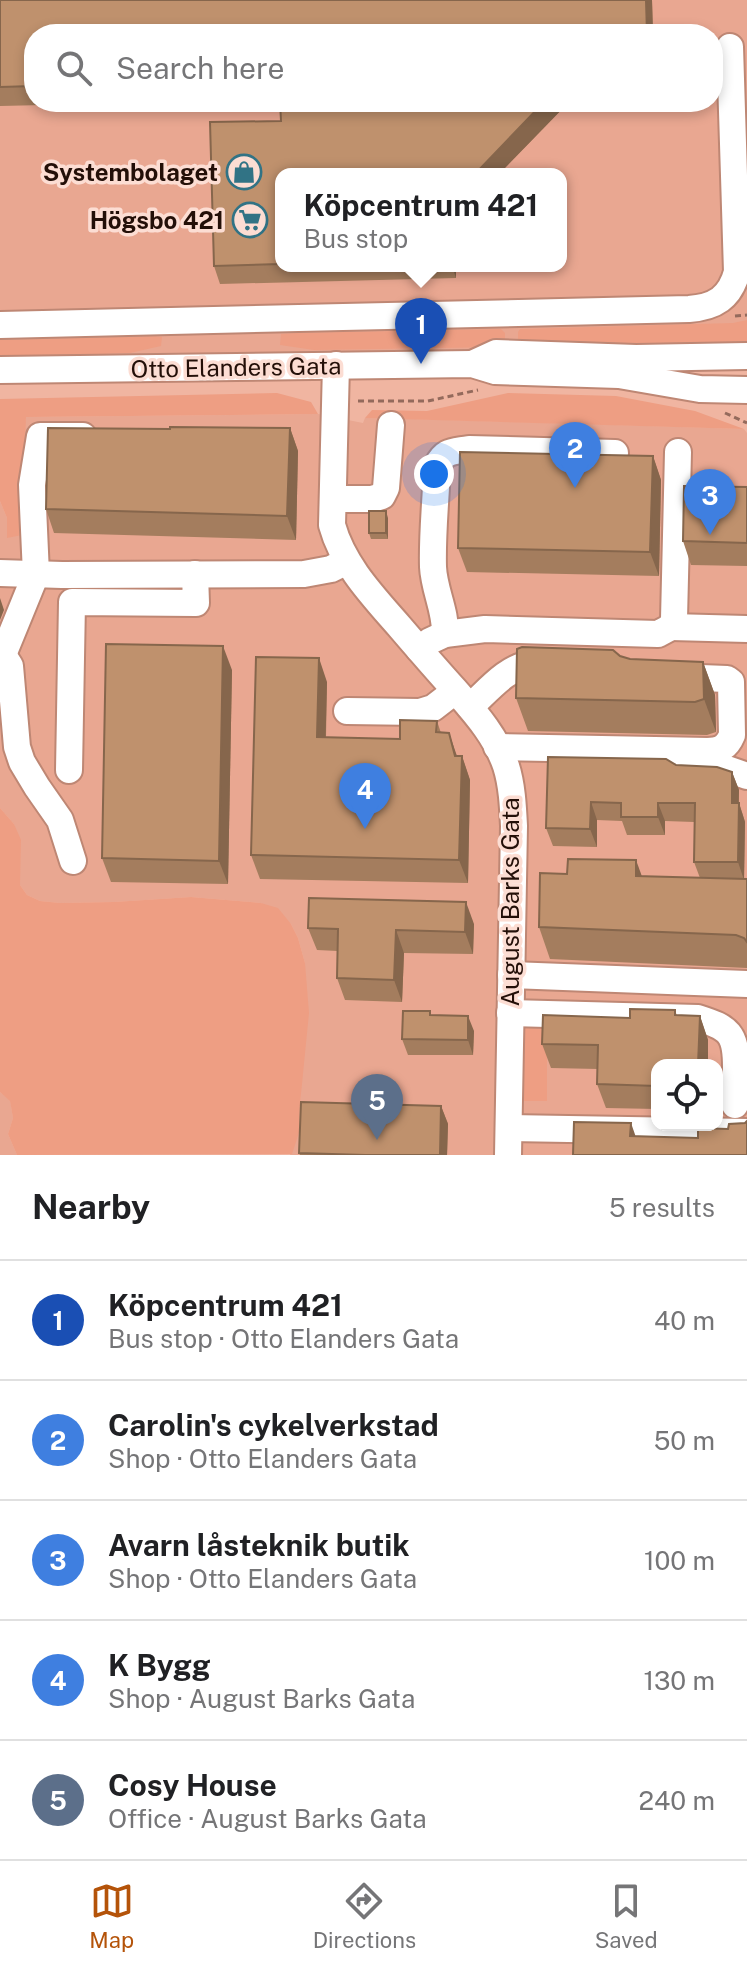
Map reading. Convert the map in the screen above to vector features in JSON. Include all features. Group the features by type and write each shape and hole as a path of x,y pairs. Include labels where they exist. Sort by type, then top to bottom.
{"street":[{"path":"0,325 705,307 716,303 735,282 737,272 739,97 730,47"},
{"name":"Otto Elanders Gata","path":"472,364 496,353 647,358 747,356"},
{"name":"Otto Elanders Gata","path":"0,370 472,364 495,371 619,375 700,389 747,390"},
{"name":"August Barks Gata","path":"336,365 332,525 337,541 370,593 491,735 501,755 511,789 514,826 508,1155"},
{"path":"333,499 382,496 386,488 391,425"},
{"path":"73,861 60,820 22,762 17,747 10,666 2,659 12,571 40,436 104,435"},
{"path":"445,634 445,619 433,567 437,466 442,456 469,449 615,453"},
{"path":"671,627 674,619 678,452"},
{"path":"12,571 304,574 331,569 347,561"},
{"path":"69,770 72,602 196,603 195,574"},
{"path":"419,649 445,634 485,629 658,634 671,627 747,629"},
{"path":"347,711 420,712 463,699 530,664 573,665"},
{"path":"501,755 708,751 724,748 732,735 731,682 727,679 657,677"},
{"path":"501,755 727,769 747,776"},
{"path":"511,975 747,984"},
{"path":"510,1013 698,1018 712,1023 726,1031 736,1048 735,1105"},
{"path":"509,1128 747,1132"}],"path":[{"path":"336,398 359,402 428,401 484,389"},
{"path":"719,411 747,423"}],"shaded area":[{"path":"0,0 747,0 747,353 0,362"},
{"path":"747,320 747,350 518,345 520,329 733,323"},
{"path":"501,329 505,333 502,347 314,350 280,345 281,334"},
{"path":"162,337 161,346 130,353 0,358 0,340"},
{"path":"277,393 311,402 318,414 26,417 22,535 7,538 7,518 0,501 0,399"},
{"path":"508,393 616,396 695,411 744,429 365,418 372,410 427,411"},
{"path":"318,414 363,423 365,418 744,429 747,433 747,1155 290,1155 299,1133 305,963 291,924 261,903 191,897 60,903 40,901 27,895 20,885 14,824 0,808 0,501 7,518 7,537 26,417"},
{"path":"0,808 14,824 21,840 20,885 27,895 40,901 114,902 191,897 261,903 278,908 298,938 305,963 309,1013 299,1133 292,1154 17,1155 8,1134 13,1118 10,1101 0,1092"},
{"path":"524,1025 547,1025 547,1101 524,1101"},
{"path":"0,1092 10,1100 13,1118 8,1134 17,1155 0,1155"}],"building":[{"path":"0,0 646,0 647,24 24,24 24,86 0,87"},
{"name":"Högsbo 421","path":"281,112 534,112 481,168 275,168 275,264 214,266 210,122 281,121"},
{"path":"48,428 290,428 287,516 46,509"},
{"path":"460,452 653,456 650,552 458,548"},
{"path":"684,486 747,487 747,543 683,541"},
{"path":"369,511 386,511 386,533 369,533"},
{"path":"106,644 223,646 219,861 102,858"},
{"path":"517,649 613,650 630,659 703,662 704,699 695,702 516,698"},
{"path":"256,657 319,658 317,737 400,739 400,720 437,721 436,732 449,733 455,756 462,756 459,860 251,855"},
{"path":"548,757 666,759 676,765 717,767 732,772 732,803 739,803 738,862 694,862 695,803 658,803 658,817 621,817 621,803 591,802 590,829 546,828"},
{"path":"568,859 636,860 636,876 747,879 747,942 736,935 539,927 540,873 567,874"},
{"path":"309,898 466,902 465,932 396,930 394,980 337,978 338,929 308,928"},
{"path":"630,1009 675,1010 675,1015 700,1016 698,1059 651,1059 651,1086 597,1084 598,1045 542,1044 543,1015 630,1018"},
{"path":"403,1011 468,1016 468,1040 402,1039"},
{"path":"301,1102 441,1106 440,1155 299,1153"},
{"path":"747,1121 747,1155 573,1155 574,1122 631,1123 630,1136 698,1138 698,1131 723,1131 728,1129 729,1124"}],"place":[{"name":"Systembolaget","path":"244,172"},
{"name":"Högsbo 421","path":"250,220"},
{"name":"Köpcentrum 421","path":"421,364"},
{"name":"Carolin's cykelverkstad","path":"575,488"},
{"name":"Avarn låsteknik butik","path":"710,535"},
{"name":"K Bygg","path":"365,829"},
{"name":"Cosy House","path":"377,1140"}]}
